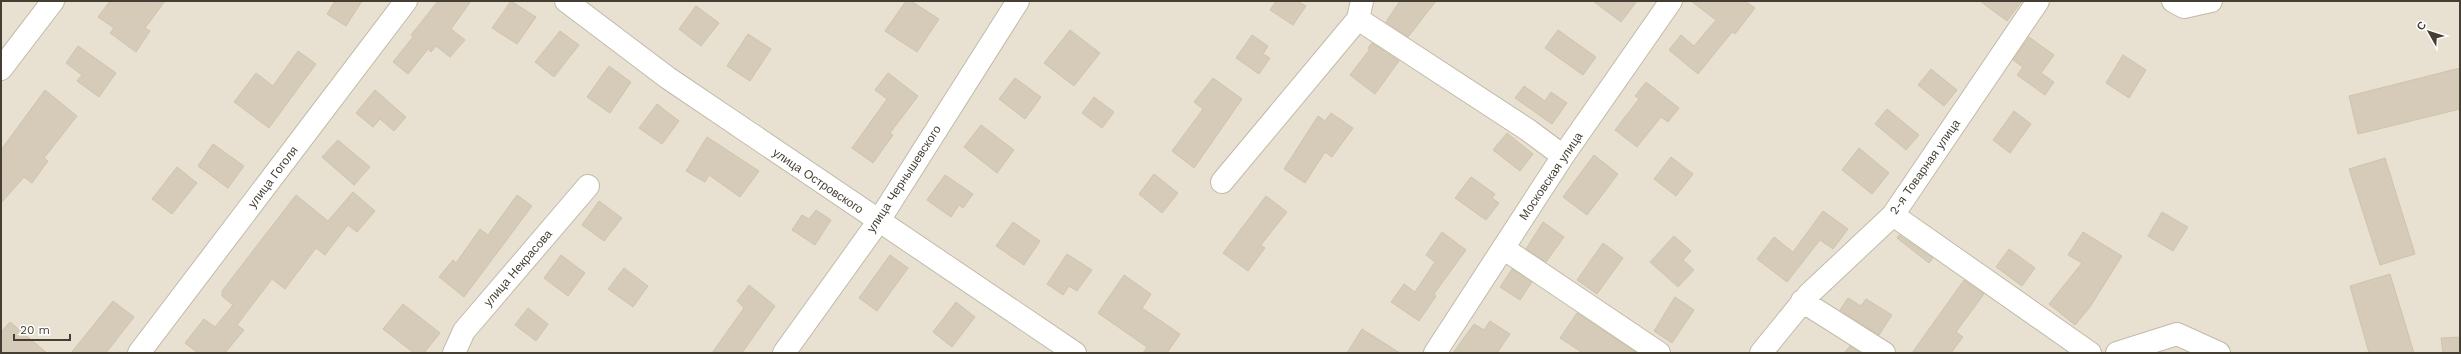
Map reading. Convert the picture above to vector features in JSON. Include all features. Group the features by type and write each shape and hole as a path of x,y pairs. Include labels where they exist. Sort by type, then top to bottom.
{"street":[{"path":"1,69 53,1"},
{"name":"улица Гоголя","path":"139,353 406,1"},
{"name":"улица Островского","path":"566,1 668,78 878,222 1075,353"},
{"name":"улица Чернышевского","path":"784,353 878,222 1018,1"},
{"name":"Московская улица","path":"1435,353 1563,156 1671,1"},
{"name":"2-я Товарная улица","path":"1761,353 1802,301 1893,215 2038,1"},
{"path":"2173,1 2184,7 2211,1"},
{"path":"1222,182 1360,10 1563,156"},
{"name":"улица Некрасова","path":"454,353 464,331 588,186"},
{"path":"1893,215 2090,353"},
{"path":"1503,248 1659,353"},
{"path":"1802,301 1884,353"},
{"path":"2117,353 2177,334 2219,353"},
{"path":"2163,353 2177,334"}],"shaded area":[{"path":"1,1 2460,1 2460,353 1,353"}],"building":[{"path":"110,1 165,1 145,28 150,31 136,52 110,33 114,28 98,17"},
{"path":"335,1 362,1 346,26 327,14"},
{"path":"438,1 471,1 451,29 465,40 450,57 436,46 431,52 428,49 408,74 393,62 413,37 411,35"},
{"path":"511,1 536,17 517,44 492,28"},
{"path":"906,1 911,1 939,19 917,52 885,31"},
{"path":"1276,1 1297,1 1306,6 1293,25 1270,10"},
{"path":"1400,1 1436,1 1408,37 1386,22"},
{"path":"1593,1 1637,1 1621,22"},
{"path":"1691,1 1745,1 1755,8 1735,34 1732,32 1698,74 1669,50 1681,35 1694,46 1716,20"},
{"path":"1980,1 2022,1 2007,21"},
{"path":"696,6 719,23 701,46 679,29"},
{"path":"1070,30 1100,53 1074,86 1044,63"},
{"path":"1558,30 1596,57 1583,75 1545,48"},
{"path":"560,31 579,45 554,77 535,62"},
{"path":"748,34 771,49 750,81 727,66"},
{"path":"1252,35 1268,46 1263,54 1270,58 1259,74 1236,58"},
{"path":"2029,37 2054,55 2041,73 2054,82 2045,95 2017,75 2023,67 2013,60"},
{"path":"1372,43 1399,61 1375,94 1350,75 1370,49 1368,48"},
{"path":"78,46 116,73 99,97 77,81 82,75 66,63"},
{"path":"298,51 316,64 269,128 234,102 256,73 273,86"},
{"path":"2123,55 2146,70 2129,98 2106,83"},
{"path":"609,66 631,82 610,113 587,97"},
{"path":"2460,68 2460,109 2358,134 2349,96"},
{"path":"1931,69 1957,90 1944,106 1918,85"},
{"path":"888,73 918,96 890,133 893,135 873,163 852,148 887,99 875,90"},
{"path":"1015,78 1041,97 1025,119 999,99"},
{"path":"1213,78 1242,99 1194,168 1172,151 1203,109 1194,102"},
{"path":"1646,82 1679,108 1668,122 1661,117 1637,147 1615,130 1639,99 1635,96"},
{"path":"1524,86 1545,101 1551,92 1567,103 1552,124 1515,98"},
{"path":"45,90 77,116 44,158 48,161 32,183 24,177 1,203 1,150"},
{"path":"375,90 406,117 394,131 380,119 373,127 356,113"},
{"path":"1094,97 1114,112 1102,128 1082,113"},
{"path":"657,104 679,121 662,144 639,128"},
{"path":"1887,109 1919,135 1906,150 1875,124"},
{"path":"2014,111 2031,124 2010,153 1993,140"},
{"path":"1331,113 1353,128 1332,157 1325,152 1305,183 1284,169 1318,116 1325,121"},
{"path":"981,125 1014,150 997,173 964,147"},
{"path":"1507,133 1533,154 1520,171 1493,150"},
{"path":"707,137 759,171 740,197 709,175 705,182 686,171"},
{"path":"338,140 370,167 354,185 322,157"},
{"path":"213,144 244,166 228,188 198,166"},
{"path":"1859,148 1889,173 1872,194 1842,170"},
{"path":"1594,155 1618,174 1587,215 1563,197"},
{"path":"1671,157 1693,174 1676,196 1654,179"},
{"path":"2385,158 2415,254 2380,265 2349,169"},
{"path":"177,167 197,183 172,214 152,199"},
{"path":"1154,174 1178,193 1162,213 1139,194"},
{"path":"945,175 973,194 963,208 959,205 951,217 927,200"},
{"path":"1471,177 1495,194 1492,198 1499,203 1486,220 1455,198"},
{"path":"353,192 375,211 357,232 348,225 325,255 316,248 285,289 272,279 237,325 244,330 225,353 198,353 185,343 204,319 215,327 233,305 222,296 222,291 296,195 328,221"},
{"path":"517,195 532,206 464,297 439,277 453,260 456,263 480,229 488,235"},
{"path":"1266,196 1287,212 1261,245 1265,248 1248,271 1223,253"},
{"path":"599,201 622,218 604,241 582,225"},
{"path":"816,210 831,220 815,245 792,230 802,215 809,219"},
{"path":"1823,211 1848,229 1833,249 1820,240 1787,282 1757,259 1774,237 1793,252"},
{"path":"2162,212 2188,227 2173,251 2148,236"},
{"path":"1013,222 1040,241 1024,265 996,246"},
{"path":"1543,222 1564,237 1546,262 1526,249"},
{"path":"1442,232 1466,250 1434,294 1436,296 1419,321 1391,302 1404,284 1415,292 1435,262 1426,255"},
{"path":"2083,232 2122,256 2090,307 2075,325 2049,304 2082,263 2068,255"},
{"path":"1899,235 1933,258 1929,263 1897,238"},
{"path":"1674,236 1691,251 1683,260 1694,270 1678,287 1650,262"},
{"path":"1603,243 1623,258 1597,294 1577,280"},
{"path":"2009,249 2035,268 2022,286 1996,267"},
{"path":"1067,254 1092,270 1077,291 1069,286 1063,295 1047,284"},
{"path":"561,255 585,273 568,296 544,278"},
{"path":"890,255 908,268 877,311 859,298"},
{"path":"624,268 648,286 633,307 608,289"},
{"path":"1512,269 1532,282 1520,300 1500,287"},
{"path":"2390,274 2414,353 2369,353 2350,286"},
{"path":"1124,275 1151,294 1142,308 1180,334 1167,353 1143,353 1147,347 1098,313"},
{"path":"1964,280 1984,294 1956,332 1963,337 1951,353 1912,353"},
{"path":"749,285 775,306 742,353 712,353 744,308 737,301"},
{"path":"1675,297 1694,310 1672,343 1654,331"},
{"path":"1848,298 1861,306 1866,299 1892,315 1879,335 1840,310"},
{"path":"113,301 134,317 106,353 71,353"},
{"path":"956,302 975,317 952,347 933,332"},
{"path":"403,304 440,333 424,353 414,353 383,329"},
{"path":"528,308 548,324 536,341 515,325"},
{"path":"1577,313 1637,353 1583,353 1560,338"},
{"path":"1490,321 1510,334 1497,353 1453,353 1474,324 1484,330"},
{"path":"10,322 47,353 1,353 1,332"},
{"path":"1362,329 1400,353 1347,353"},
{"path":"2460,337 2460,353 2443,353 2441,338"},
{"path":"1850,346 1861,353 1844,353"}]}
